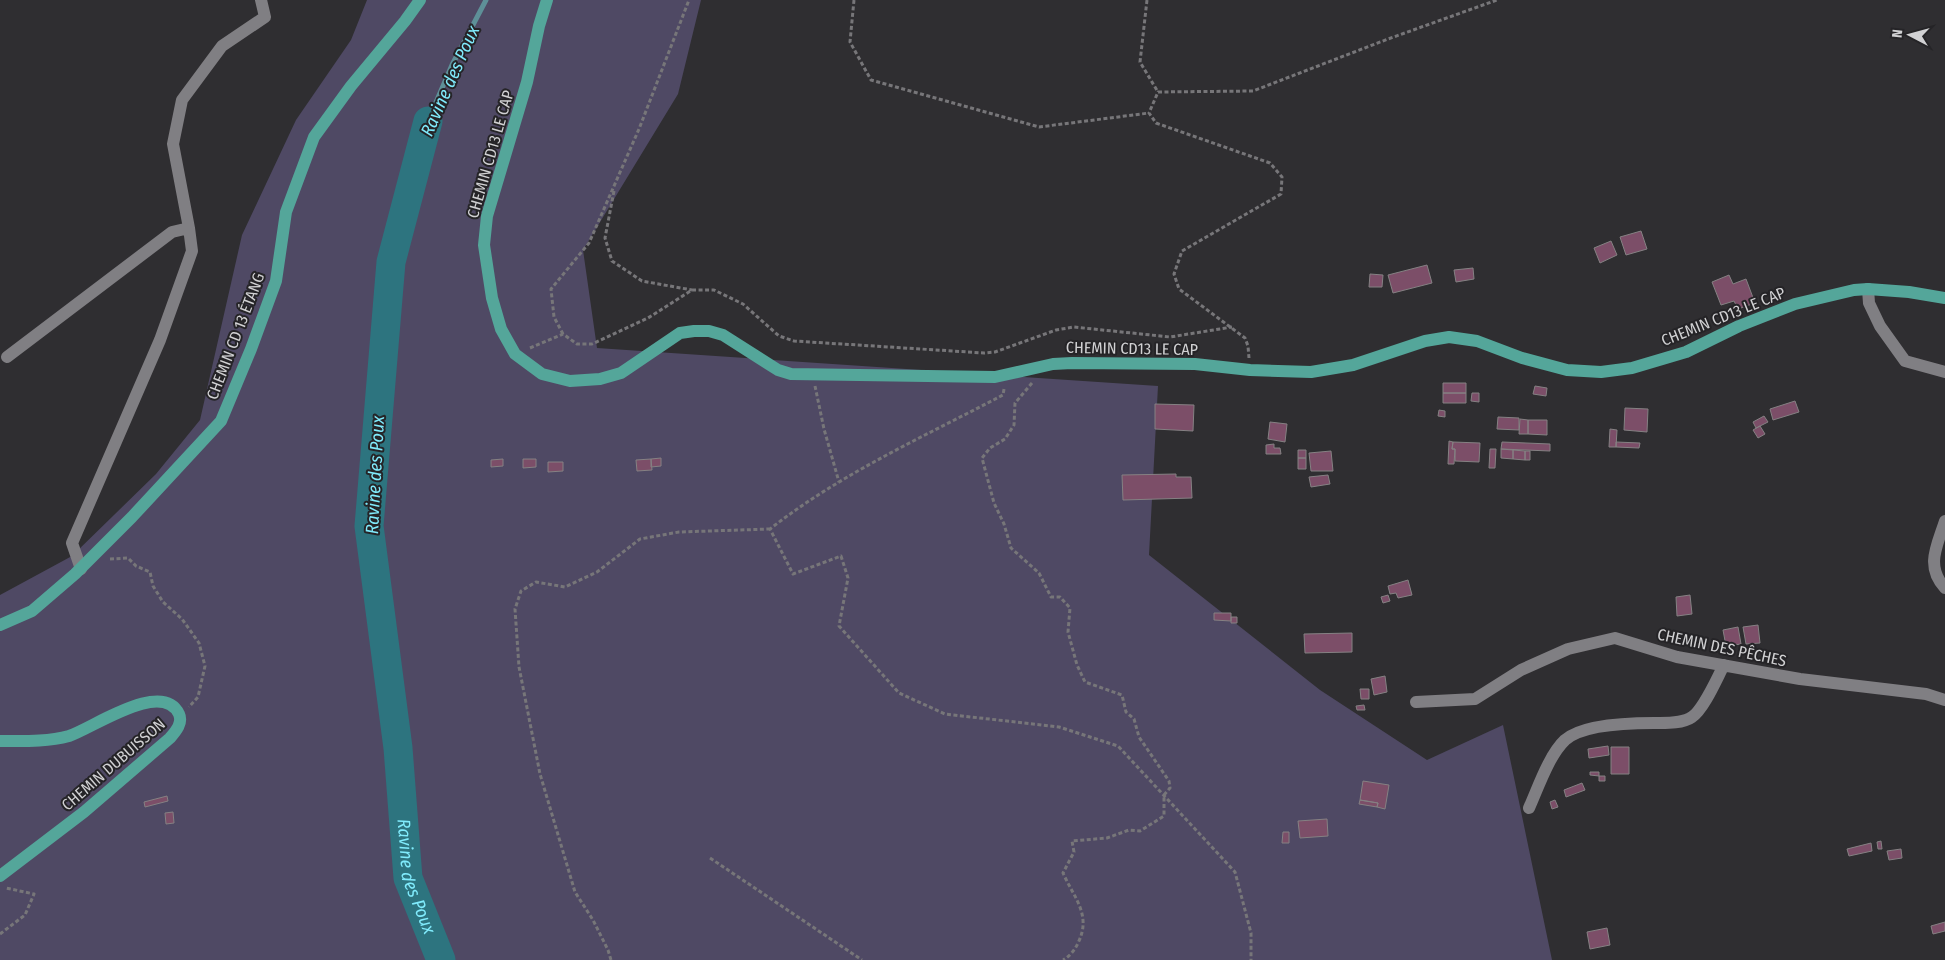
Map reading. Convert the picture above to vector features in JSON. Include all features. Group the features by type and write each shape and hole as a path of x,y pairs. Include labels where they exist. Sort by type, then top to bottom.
{"main road":[{"name":"CHEMIN CD 13 ÉTANG","path":"0,625 32,611 81,569 196,449 221,420 251,349 276,281 286,212 314,137 351,86 405,22 420,0"},
{"name":"CHEMIN CD13 LE CAP","path":"547,0 539,26 527,82 487,216 484,245 492,298 500,329 515,354 542,374 570,381 600,379 621,373 680,333 694,330 709,331 723,335 778,370 791,374 1004,376 1053,364 1072,363 1195,364 1250,370 1311,372 1353,365 1425,341 1449,337 1477,341 1522,358 1567,370 1600,372 1632,368 1686,352 1739,326 1795,304 1854,290 1868,289 1908,292 1945,298"},
{"name":"CHEMIN DUBUISSON","path":"0,741 52,740 71,735 117,713 152,701 166,701 176,708 180,717 178,729 170,738 84,812 0,876"}],"street":[{"path":"81,569 72,543 160,340 192,251 173,144 182,100 222,46 265,17 261,0"},
{"path":"7,357 172,232 189,228"},
{"path":"1868,289 1868,303 1880,326 1905,360 1945,372"},
{"path":"1945,521 1933,558 1936,575 1945,588"},
{"name":"CHEMIN DES PÊCHES","path":"1416,702 1475,699 1521,670 1568,649 1615,638 1678,657 1800,679 1926,694 1945,700"},
{"path":"1529,808 1555,753 1566,740 1582,731 1623,724 1673,723 1692,718 1704,702 1724,665"}],"path":[{"path":"689,0 639,130 589,243 551,289 554,316 563,334 577,344 592,344 648,318 692,290"},
{"path":"854,0 850,42 870,80 1039,127 1149,113"},
{"path":"1147,0 1140,62 1158,92"},
{"path":"1158,92 1253,91 1388,39 1497,0"},
{"path":"1149,113 1158,92"},
{"path":"1149,113 1156,123 1270,164 1282,177 1281,194 1182,251 1174,274 1179,289 1233,327 1244,338 1248,346 1250,370"},
{"path":"616,184 605,238 612,261 642,281 692,290 714,290 743,304 779,336 794,341 995,352 1056,330 1074,327 1170,337 1233,327"},
{"path":"515,354 563,334"},
{"path":"1053,364 1030,385 1015,403 1014,425 1005,439 990,448 982,458 987,480 1011,548 1039,573 1051,597 1060,597 1070,608 1068,632 1077,665 1086,682 1122,695 1126,712 1134,719 1139,737 1169,781 1170,788 1164,795 1164,816 1140,831 1129,830 1106,838 1072,841 1074,852 1063,874 1084,917 1084,932 1076,948 1063,960"},
{"path":"813,374 824,429 840,482"},
{"path":"611,960 593,920 575,892 540,774 519,667 515,609 521,591 536,582 565,587 597,572 640,539 679,532 770,529 792,512 840,482 1003,395 1004,376"},
{"path":"770,529 793,574 841,556 848,578 839,626 899,693 945,714 1059,727 1118,746 1235,872 1251,933 1251,960"},
{"path":"90,560 128,558 136,566 150,572 153,586 163,602 182,619 199,643 205,666 198,697 180,717"},
{"path":"710,858 862,960"},
{"path":"0,887 34,894 25,915 0,934"}],"shaded area":[{"path":"367,0 701,0 678,94 583,250 597,348 1158,386 1149,555 1320,690 1427,760 1503,725 1552,960 0,960 0,595 72,556 156,474 200,420 242,235 296,120 351,40"}],"building":[{"path":"1641,231 1647,249 1626,255 1620,237"},
{"path":"1611,241 1617,255 1600,263 1594,248"},
{"path":"1427,265 1432,283 1393,293 1388,275"},
{"path":"1473,268 1474,279 1456,282 1454,270"},
{"path":"1370,274 1383,275 1382,287 1369,287"},
{"path":"1729,275 1733,284 1746,279 1755,303 1738,309 1734,301 1721,305 1712,282"},
{"path":"1443,383 1466,383 1466,393 1443,393"},
{"path":"1535,386 1547,388 1546,396 1533,394"},
{"path":"1443,393 1466,393 1466,403 1443,403"},
{"path":"1472,393 1479,393 1479,402 1471,401"},
{"path":"1795,401 1799,412 1773,420 1770,409"},
{"path":"1155,404 1194,405 1193,431 1155,429"},
{"path":"1625,408 1648,409 1647,432 1624,430"},
{"path":"1439,410 1445,411 1445,417 1438,416"},
{"path":"1764,416 1768,422 1756,428 1753,422"},
{"path":"1498,417 1519,418 1519,430 1497,429"},
{"path":"1520,419 1528,420 1528,434 1519,434"},
{"path":"1528,420 1547,420 1547,435 1528,434"},
{"path":"1270,422 1287,424 1285,442 1268,439"},
{"path":"1760,426 1765,434 1758,438 1753,430"},
{"path":"1610,429 1617,430 1616,447 1609,447"},
{"path":"1449,441 1453,442 1452,449 1455,449 1454,464 1448,464"},
{"path":"1453,442 1480,443 1479,462 1455,461 1455,449 1452,449"},
{"path":"1502,442 1550,444 1550,451 1501,449"},
{"path":"1616,442 1640,443 1639,448 1616,447"},
{"path":"1274,444 1274,448 1280,448 1281,454 1266,454 1266,445"},
{"path":"1490,449 1496,449 1495,468 1489,468"},
{"path":"1501,449 1513,450 1513,459 1501,458"},
{"path":"1298,450 1306,450 1306,458 1298,458"},
{"path":"1513,450 1525,451 1525,460 1513,459"},
{"path":"1331,451 1333,471 1311,471 1309,453"},
{"path":"1525,451 1530,451 1530,460 1525,460"},
{"path":"661,458 661,466 651,467 651,459"},
{"path":"1298,458 1306,458 1306,469 1298,469"},
{"path":"503,459 503,466 491,467 491,460"},
{"path":"523,459 536,459 536,467 523,468"},
{"path":"651,459 652,470 637,471 636,460"},
{"path":"548,462 563,462 563,471 548,472"},
{"path":"1176,474 1176,477 1191,477 1192,498 1123,500 1122,475"},
{"path":"1328,475 1330,484 1311,487 1309,477"},
{"path":"1408,580 1412,595 1398,598 1396,593 1390,594 1388,586"},
{"path":"1388,595 1390,601 1383,603 1381,597"},
{"path":"1690,595 1692,614 1677,616 1676,597"},
{"path":"1214,613 1231,613 1231,621 1214,620"},
{"path":"1231,617 1237,617 1237,623 1231,623"},
{"path":"1758,625 1760,643 1746,644 1743,627"},
{"path":"1738,627 1741,644 1726,646 1723,630"},
{"path":"1352,633 1352,652 1305,653 1304,634"},
{"path":"1385,676 1387,692 1374,695 1371,679"},
{"path":"1360,689 1369,689 1369,699 1361,699"},
{"path":"1364,705 1365,710 1357,710 1356,706"},
{"path":"1608,746 1609,755 1589,758 1588,749"},
{"path":"1611,747 1629,747 1629,774 1611,774"},
{"path":"1590,772 1599,772 1599,776 1590,775"},
{"path":"1599,776 1605,776 1605,781 1599,781"},
{"path":"1363,781 1389,785 1385,809 1377,807 1378,803 1360,800"},
{"path":"1582,783 1585,790 1566,797 1564,790"},
{"path":"167,796 168,801 145,807 144,802"},
{"path":"1360,800 1378,803 1377,807 1359,804"},
{"path":"1555,800 1558,807 1552,809 1550,802"},
{"path":"173,812 174,823 166,824 165,813"},
{"path":"1327,819 1328,836 1300,838 1298,821"},
{"path":"1283,832 1289,832 1289,843 1282,843"},
{"path":"1881,841 1882,849 1878,849 1877,842"},
{"path":"1871,843 1872,851 1849,856 1847,849"},
{"path":"1901,849 1902,858 1889,860 1887,851"},
{"path":"1945,922 1945,931 1933,934 1931,926"},
{"path":"1607,928 1610,945 1590,949 1587,932"}],"waterway":[{"name":"Ravine des Poux","path":"428,121 452,65 486,0"},
{"name":"Ravine des Poux","path":"428,121 391,262 369,526 398,748 408,878 441,960"}]}
